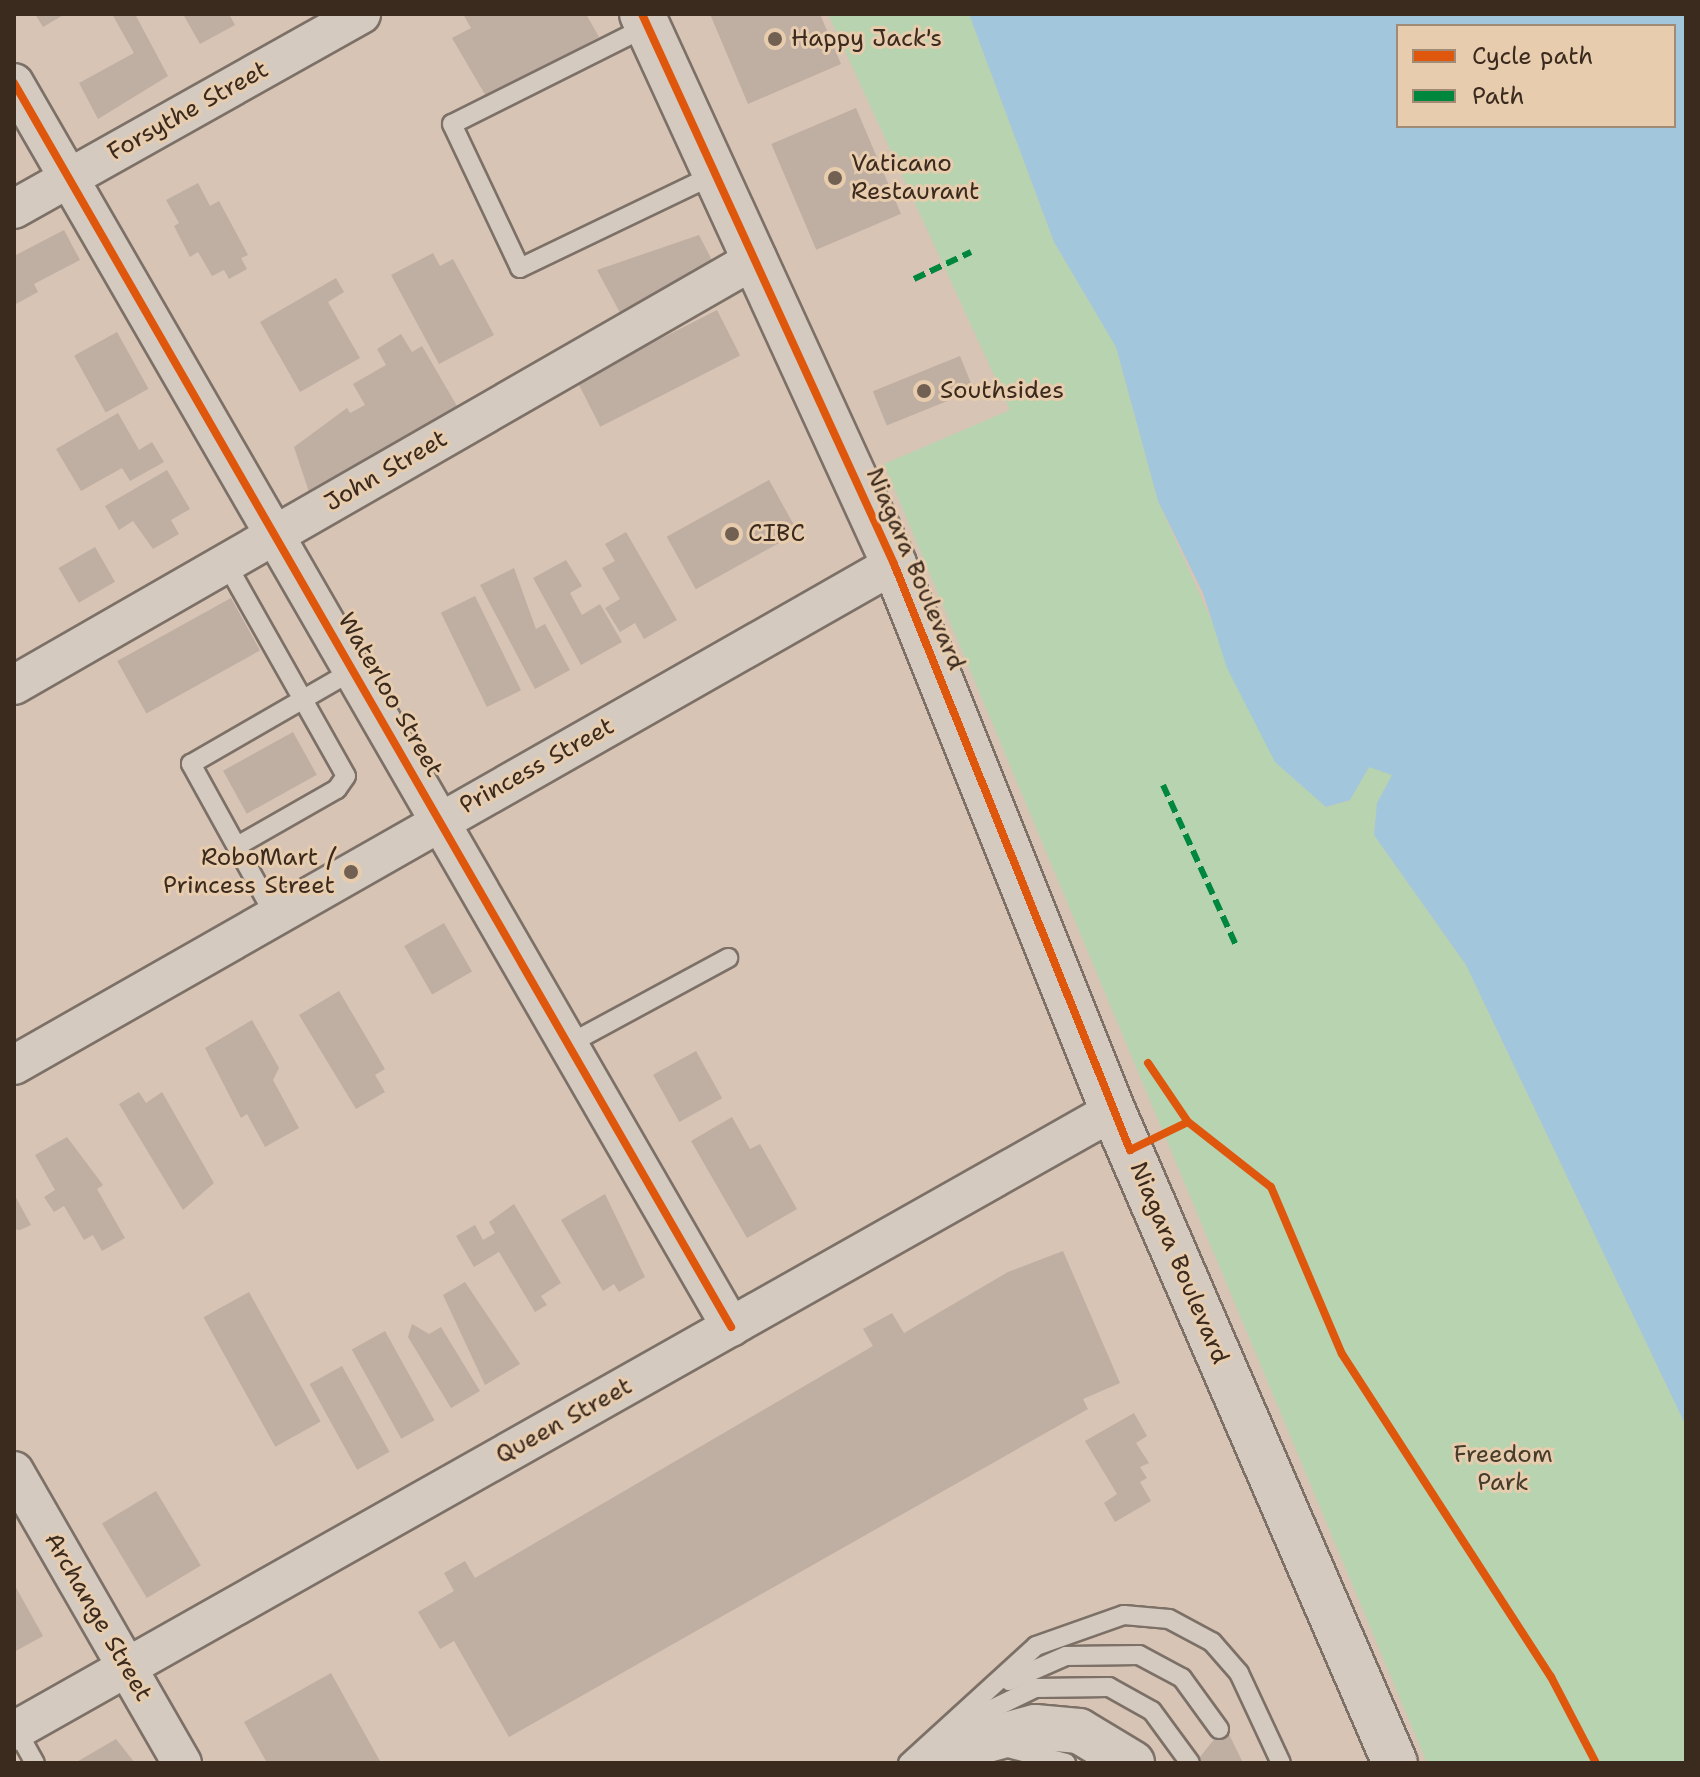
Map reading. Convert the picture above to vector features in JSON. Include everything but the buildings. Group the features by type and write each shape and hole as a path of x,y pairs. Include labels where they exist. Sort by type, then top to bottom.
{"main road":[{"name":"Niagara Boulevard","path":"645,20 757,258 894,564 1113,1111 1395,1763"},
{"path":"939,1755 1035,1727 1079,1731 1132,1763"}],"street":[{"name":"Forsythe Street","path":"14,209 361,14"},
{"name":"Waterloo Street","path":"14,83 731,1327"},
{"name":"John Street","path":"14,685 757,258"},
{"name":"Princess Street","path":"14,1065 894,564"},
{"name":"Queen Street","path":"15,1730 1113,1111"},
{"name":"Archange Street","path":"14,1471 182,1763"}],"lane":[{"path":"645,20 452,124 499,225 520,268 717,173"},
{"path":"226,563 345,769 343,784 237,846"},
{"path":"275,916 191,764 352,671"},
{"path":"569,1044 728,958"},
{"path":"939,1755 985,1693 1036,1646 1066,1631 1124,1615 1169,1619 1227,1656 1281,1763"},
{"path":"985,1693 1066,1656 1128,1653 1182,1678 1219,1729"},
{"path":"939,1755 1035,1688 1087,1684 1152,1711 1190,1763"},
{"path":"15,1730 35,1763"},
{"path":"908,1763 939,1755 996,1748 1066,1763"}],"green space":[{"name":"Freedom Park","path":"828,14 969,14 1054,242 1116,347 1158,501 1275,762 1327,807 1350,800 1369,766 1392,775 1377,803 1374,835 1466,965 1686,1426 1686,1763 1427,1763 884,464 1010,410"}],"water":[{"path":"969,14 1686,14 1686,1426 1466,965 1374,835 1377,803 1392,775 1369,767 1350,800 1326,807 1275,762 1227,668 1203,593 1158,501 1116,347 1054,242"}],"marked path":[{"path":"914,279 971,252"},
{"path":"1163,785 1236,945"}],"cycle path":[{"path":"642,14 894,564 1130,1150 1188,1122"},
{"path":"14,83 731,1327"},
{"path":"1148,1063 1188,1122 1271,1187 1342,1354 1551,1677 1596,1763"}],"place":[{"name":"Happy Jack's","path":"775,39"},
{"name":"Vaticano Restaurant","path":"835,178"},
{"name":"Southsides","path":"924,391"},
{"name":"CIBC","path":"732,534"},
{"name":"RoboMart / Princess Street","path":"351,872"}]}
